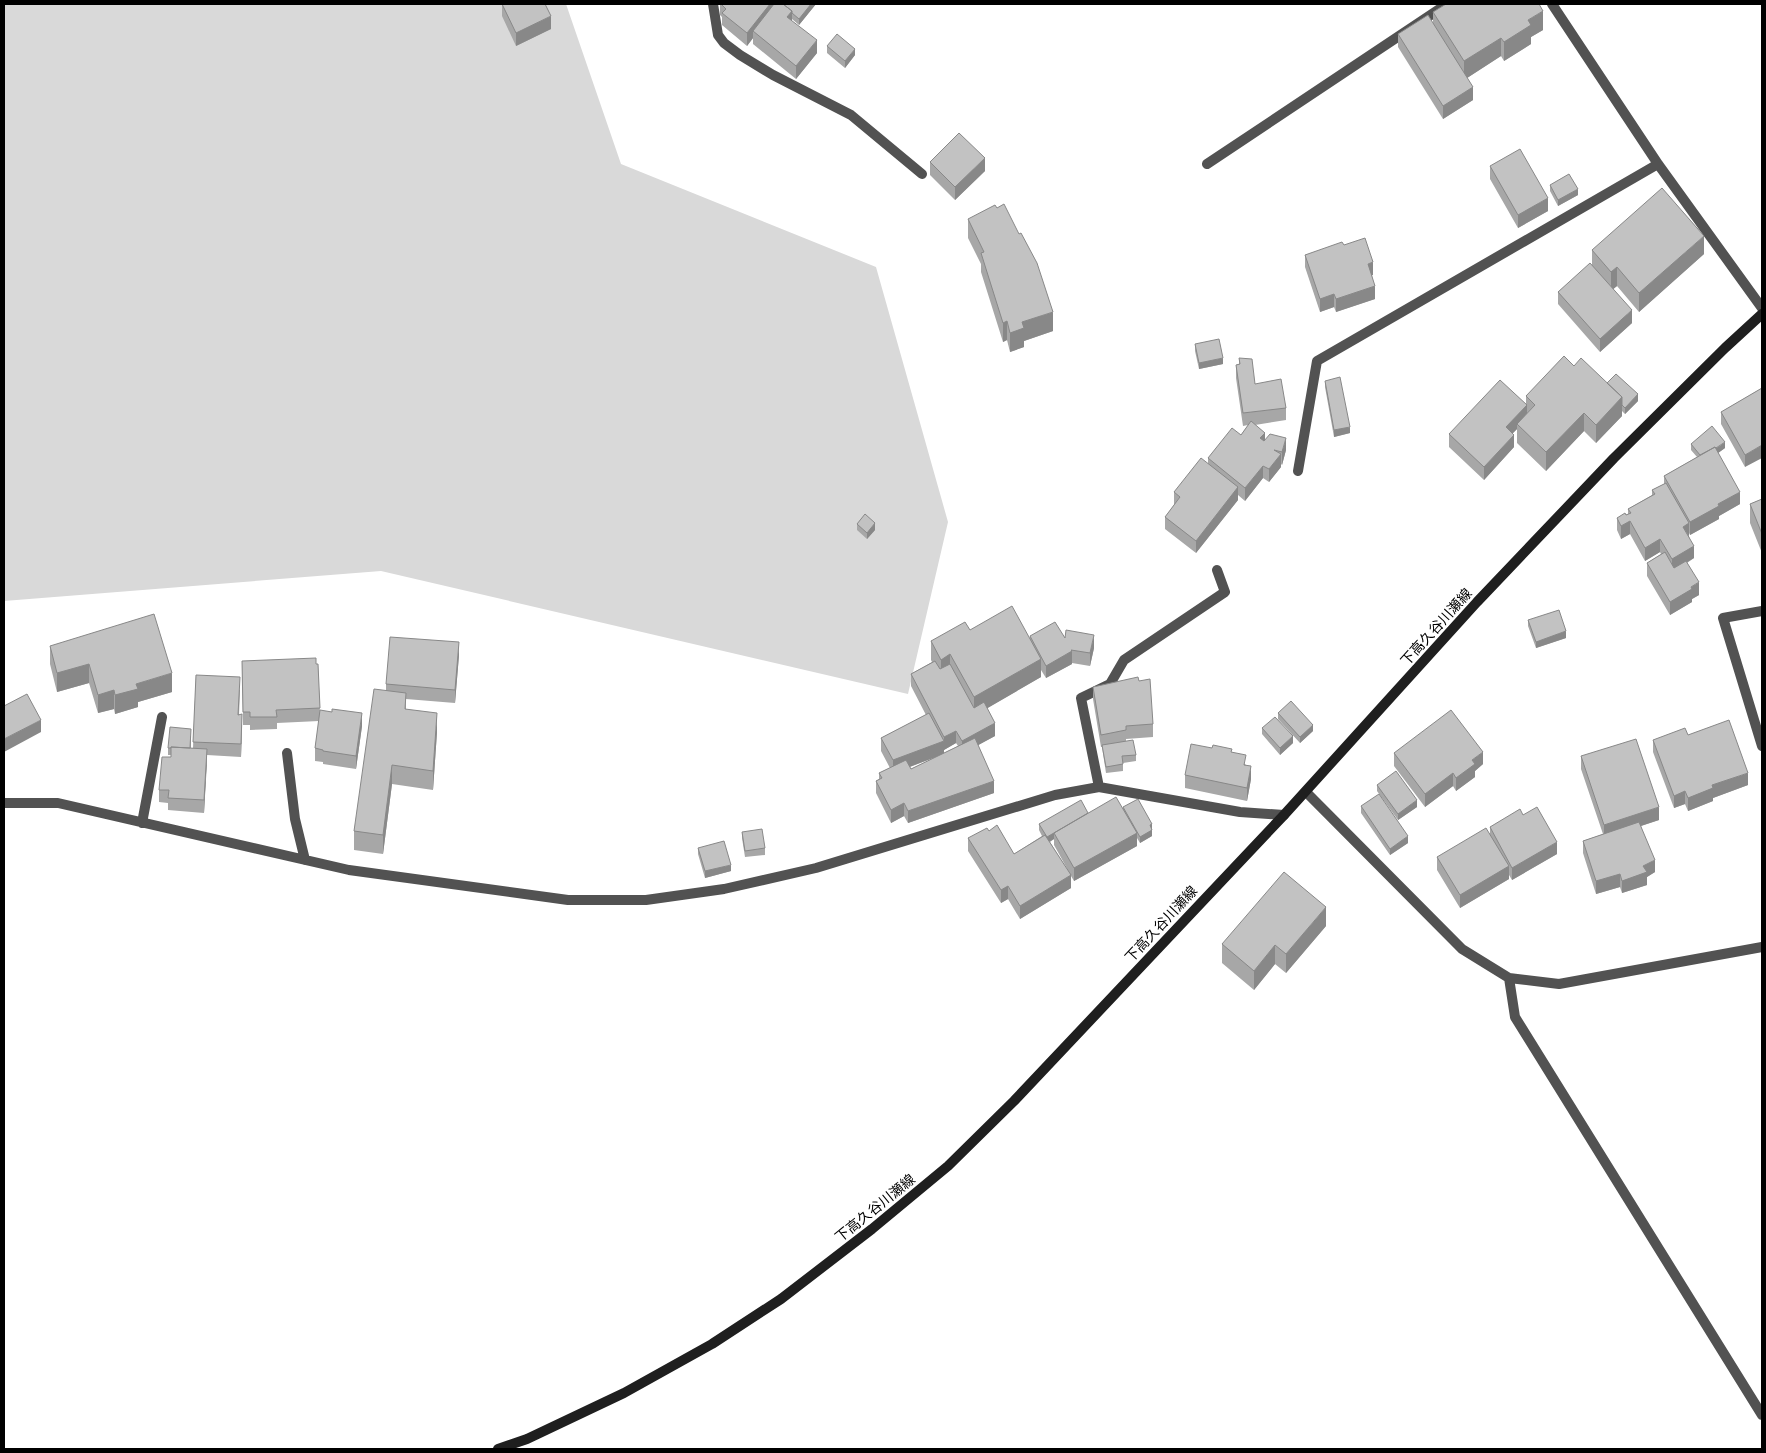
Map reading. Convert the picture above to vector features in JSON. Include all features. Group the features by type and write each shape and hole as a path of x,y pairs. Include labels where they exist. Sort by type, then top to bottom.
{"main road":[{"name":"下高久谷川瀬線","path":"498,1449 527,1439 624,1393 712,1344 781,1300 872,1229 948,1166 1014,1101 1306,792 1478,602 1607,466 1725,348 1762,314"}],"street":[{"path":"713,4 718,34 724,43 773,75 851,115 922,174"},
{"path":"1207,164 1447,4"},
{"path":"1552,4 1658,164 1762,308"},
{"path":"1298,471 1317,361 1658,164"},
{"path":"1100,788 1082,698 1110,684 1124,660 1225,592 1217,570"},
{"path":"1762,611 1723,618 1762,746"},
{"path":"142,823 162,717"},
{"path":"286,753 295,819 304,860"},
{"path":"4,803 58,803 349,870 560,899 646,900 724,889 816,868 1055,795 1100,788 1240,812 1284,815"},
{"path":"1306,792 1462,949 1509,978 1558,984 1762,947"},
{"path":"1509,978 1515,1017 1762,1415"}],"shaded area":[{"path":"4,4 566,4 621,164 876,267 948,522 908,694 381,571 4,601"}],"building":[{"path":"502,4 545,4 551,16 516,33"},
{"path":"721,4 770,4 747,33 722,13 726,9"},
{"path":"774,4 783,4 792,11 787,17 817,40 796,66 753,31"},
{"path":"783,4 811,4 799,19"},
{"path":"1446,4 1539,4 1543,11 1528,20 1531,25 1504,42 1501,38 1464,61 1433,12"},
{"path":"1428,15 1473,87 1443,106 1398,34"},
{"path":"837,34 855,49 845,61 827,46"},
{"path":"959,133 985,158 955,187 930,162"},
{"path":"1520,149 1548,198 1518,215 1490,166"},
{"path":"1569,174 1578,189 1558,200 1550,185"},
{"path":"1662,188 1704,236 1639,293 1617,267 1611,272 1592,250"},
{"path":"1004,204 1019,234 1021,233 1037,263 1053,312 1022,322 1024,328 1010,333 1007,321 1003,323 981,253 984,252 968,219 995,205 997,208"},
{"path":"1365,238 1373,262 1368,264 1375,286 1336,299 1334,294 1320,299 1305,255 1342,242 1344,245"},
{"path":"1590,263 1632,310 1600,339 1558,292"},
{"path":"1219,339 1223,358 1199,363 1195,344"},
{"path":"1564,356 1574,366 1581,358 1622,397 1596,425 1584,413 1546,452 1517,424 1535,405 1526,396"},
{"path":"1239,358 1252,359 1255,384 1281,379 1286,408 1243,413 1236,365 1240,364"},
{"path":"1616,374 1638,394 1625,408 1622,405 1622,397 1607,383"},
{"path":"1340,377 1350,427 1334,430 1325,381"},
{"path":"1500,380 1527,405 1506,427 1514,435 1484,467 1449,434"},
{"path":"1762,388 1762,445 1745,455 1721,412"},
{"path":"1251,421 1265,433 1260,438 1264,441 1270,434 1286,438 1282,452 1274,450 1281,454 1269,469 1263,466 1245,488 1208,458 1232,428 1241,435"},
{"path":"1712,426 1725,442 1700,455 1691,444"},
{"path":"1715,447 1740,492 1690,522 1664,476"},
{"path":"1201,458 1238,487 1196,541 1165,517 1180,497 1174,492"},
{"path":"1666,483 1689,523 1683,527 1694,546 1672,559 1660,539 1645,548 1630,521 1621,526 1617,518 1625,513 1626,515 1631,513 1628,509 1655,494 1652,490"},
{"path":"1762,499 1762,534 1750,504"},
{"path":"865,514 875,523 867,533 857,524"},
{"path":"1665,552 1674,568 1686,561 1699,582 1691,587 1692,589 1670,602 1647,563"},
{"path":"1012,606 1041,659 974,697 950,654 941,660 931,641 965,622 970,630"},
{"path":"1559,610 1566,631 1536,642 1528,620"},
{"path":"154,614 172,673 136,684 138,689 115,695 114,690 98,695 89,664 57,673 50,646"},
{"path":"1055,622 1065,638 1066,630 1094,635 1090,653 1071,650 1046,666 1030,636"},
{"path":"390,637 459,642 455,690 386,684"},
{"path":"316,658 316,664 318,664 320,708 276,710 277,717 250,717 250,712 243,712 242,661"},
{"path":"935,661 940,669 950,664 974,708 984,702 995,723 962,741 956,731 944,737 911,674"},
{"path":"196,675 240,677 238,715 242,714 241,744 193,742"},
{"path":"1138,677 1139,681 1150,679 1153,724 1126,726 1126,730 1101,735 1093,687"},
{"path":"374,689 406,693 405,709 437,713 433,771 392,765 383,835 354,831"},
{"path":"27,694 41,720 4,739 4,706"},
{"path":"1291,701 1313,725 1300,737 1278,713"},
{"path":"332,709 362,713 356,756 315,748 320,710 332,712"},
{"path":"1451,710 1483,752 1472,760 1475,764 1456,778 1453,773 1425,794 1394,753"},
{"path":"929,713 944,741 893,760 881,738"},
{"path":"1275,717 1293,736 1280,748 1262,728"},
{"path":"1729,720 1748,773 1712,785 1713,788 1688,798 1685,791 1674,796 1653,740 1685,728 1688,735"},
{"path":"170,727 191,729 190,748 168,748"},
{"path":"975,738 994,781 908,811 904,803 891,810 876,781 882,778 879,773 906,760 911,769"},
{"path":"1636,739 1659,807 1604,825 1581,756"},
{"path":"1133,740 1136,755 1122,756 1123,764 1106,767 1102,745"},
{"path":"1191,744 1212,748 1213,745 1232,749 1231,752 1246,755 1244,765 1251,766 1247,788 1185,775"},
{"path":"171,747 207,749 204,800 168,798 169,790 159,790 162,757 171,757"},
{"path":"1396,771 1417,800 1398,814 1377,785"},
{"path":"1379,794 1408,836 1390,849 1361,806"},
{"path":"1116,797 1137,833 1074,868 1054,833"},
{"path":"1138,799 1152,824 1150,825 1152,830 1140,837 1123,807"},
{"path":"1081,800 1088,813 1047,837 1039,824"},
{"path":"1537,807 1557,842 1512,868 1490,827 1520,809 1523,815"},
{"path":"1639,822 1655,860 1643,866 1647,872 1622,881 1620,874 1596,881 1583,841"},
{"path":"997,825 1014,854 1045,835 1071,875 1020,906 1008,886 1001,890 968,838 987,828 989,831"},
{"path":"1486,828 1509,866 1460,895 1437,857"},
{"path":"762,829 765,848 745,851 742,832"},
{"path":"724,841 731,865 705,871 698,848"},
{"path":"1284,872 1326,907 1286,954 1275,945 1254,971 1222,944"}]}
